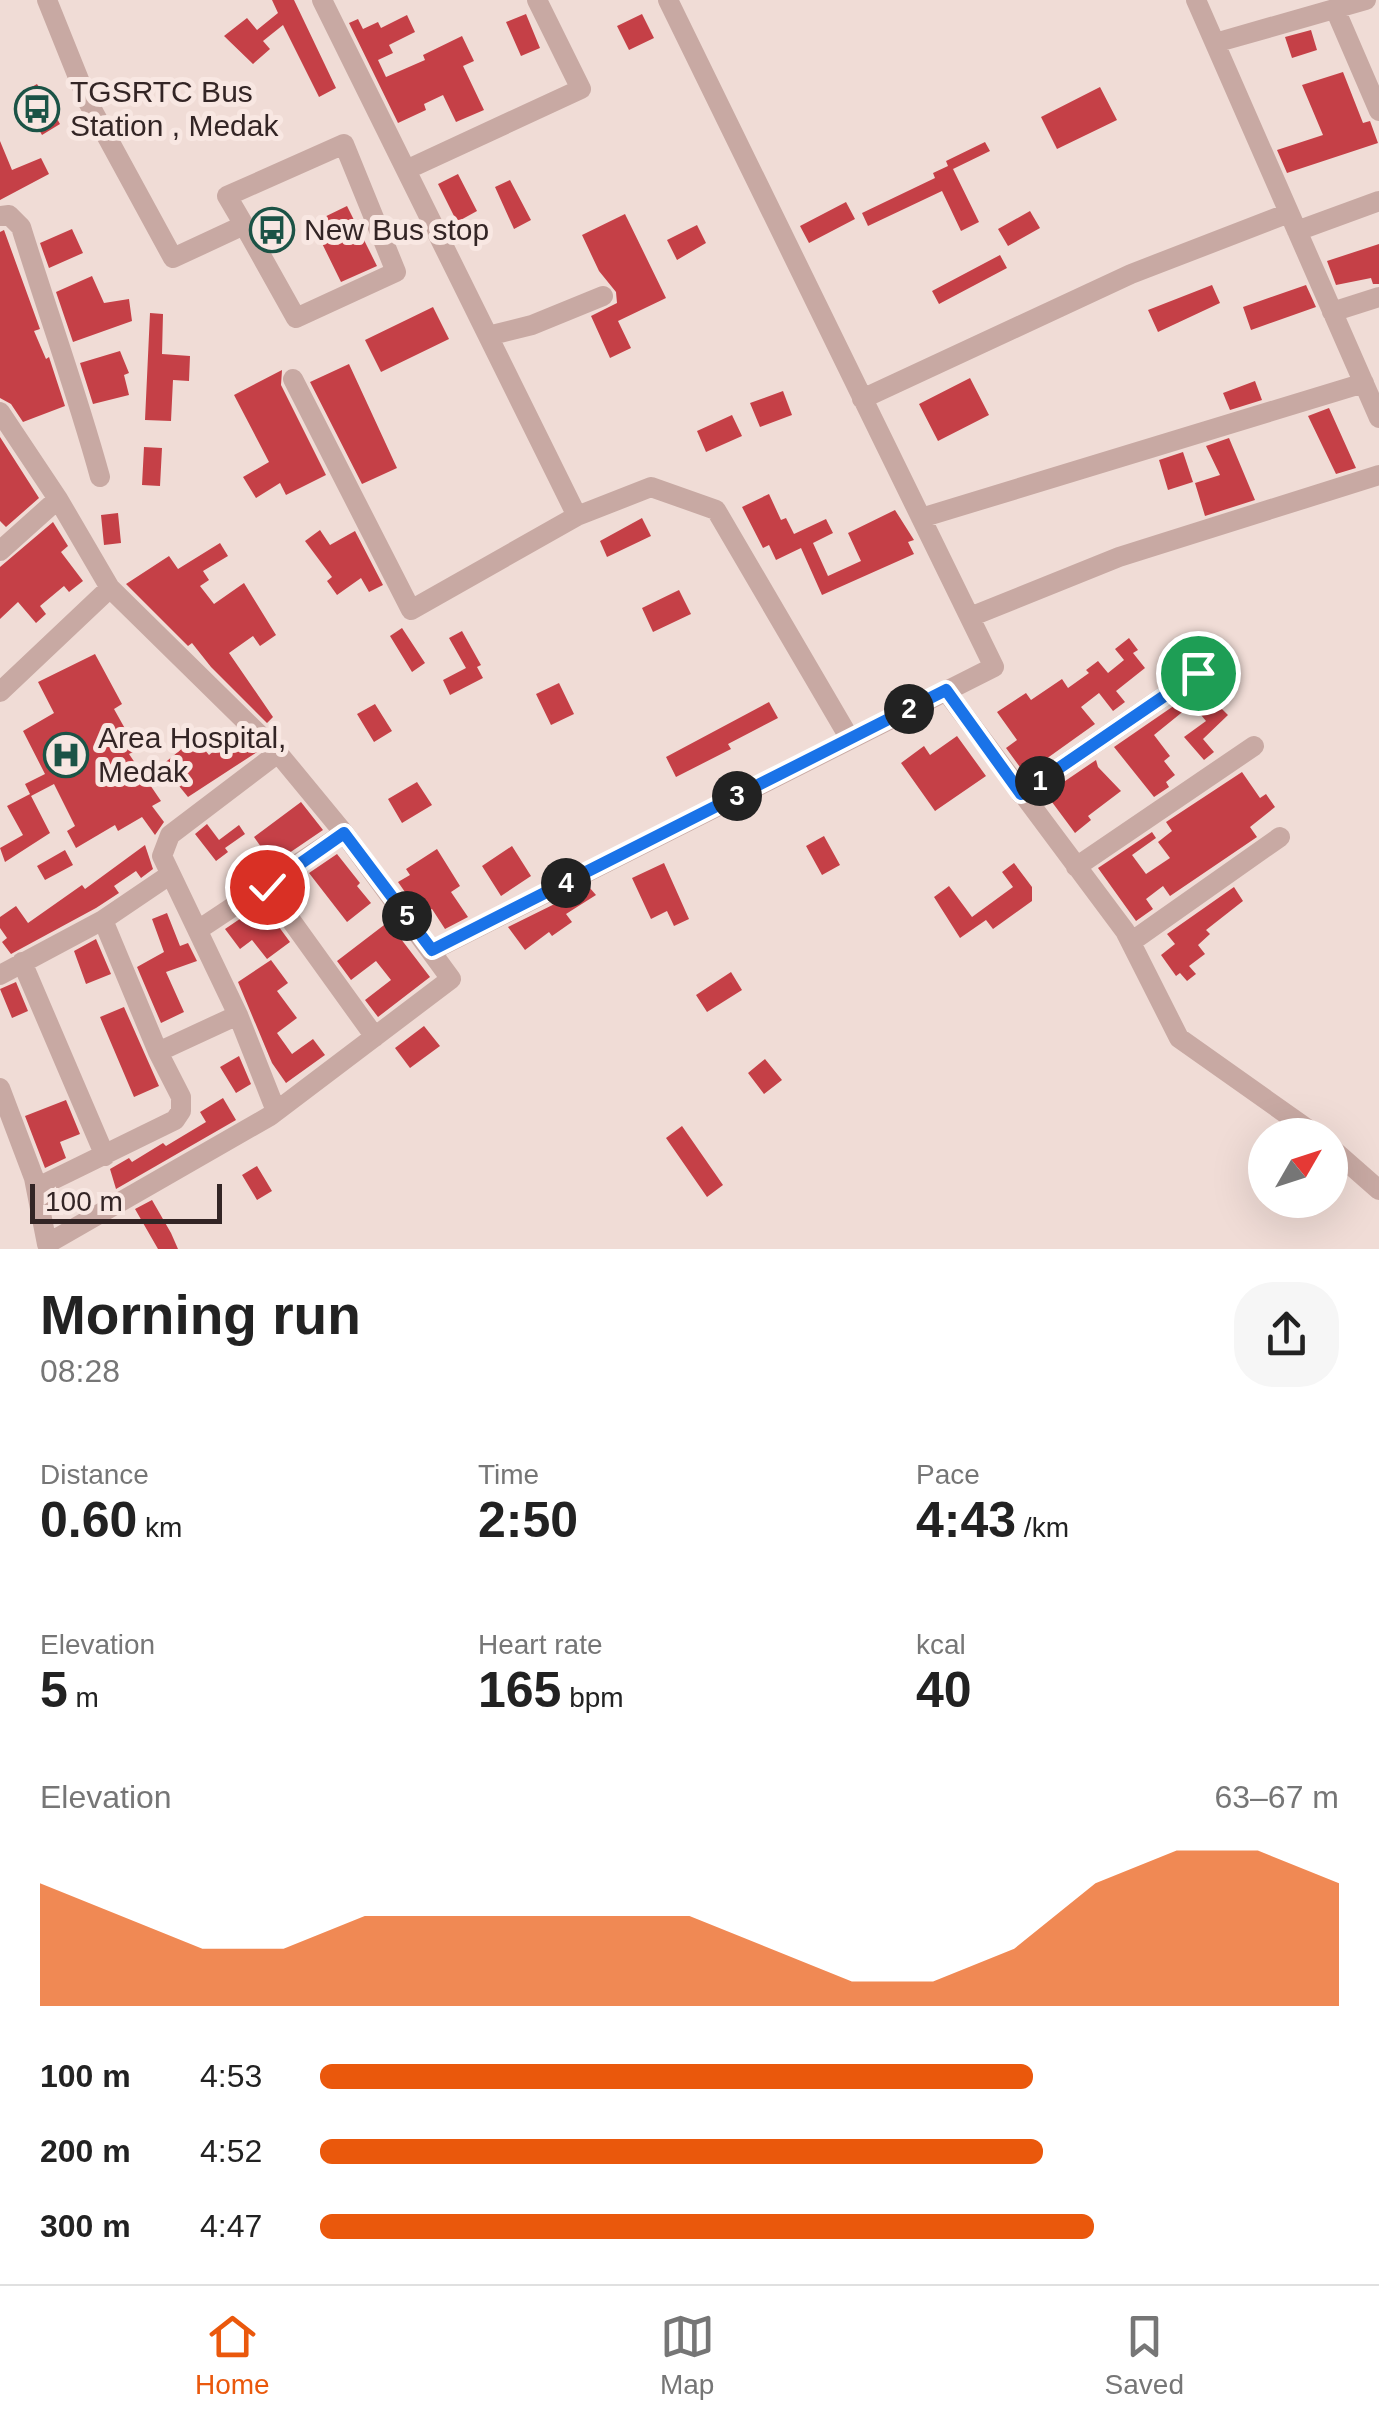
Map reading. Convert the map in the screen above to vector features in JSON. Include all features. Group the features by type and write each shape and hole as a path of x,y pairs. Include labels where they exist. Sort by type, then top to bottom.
{"street":[{"path":"47,0 88,102 174,258 244,225"},
{"path":"322,0 577,516"},
{"path":"406,170 581,90 537,0"},
{"path":"432,950 994,667 668,0"},
{"path":"1196,0 1379,418"},
{"path":"1215,43 1366,0"},
{"path":"1335,9 1377,102"},
{"path":"344,144 396,272 296,318 244,225 227,196 344,144"},
{"path":"862,399 965,348 1132,274 1293,222 1379,201"},
{"path":"0,216 9,216 21,227 100,478"},
{"path":"488,336 532,325 603,296"},
{"path":"1332,312 1379,297"},
{"path":"293,379 411,610 577,516 651,487 716,510 850,739"},
{"path":"921,518 1364,383"},
{"path":"0,412 58,498 110,588 278,754 344,833 451,980 276,1111 47,1244 36,1188 0,1088"},
{"path":"970,618 1119,557 1379,474"},
{"path":"3,543 58,498"},
{"path":"0,692 110,588"},
{"path":"1021,794 1198,673"},
{"path":"946,690 1131,942 1179,1038 1292,1118"},
{"path":"1076,866 1254,746"},
{"path":"276,1111 238,1015 168,876 162,856 170,835 278,754"},
{"path":"198,930 344,833"},
{"path":"1131,942 1280,837"},
{"path":"0,976 103,920 168,876"},
{"path":"267,887 375,1037"},
{"path":"36,1188 175,1120 181,1111 181,1097 103,920"},
{"path":"22,962 105,1156"},
{"path":"158,1052 238,1015"},
{"path":"1348,1163 1379,1190"}],"building":[{"path":"272,0 294,0 336,88 319,97 283,25 263,41 270,49 253,64 224,36 247,18 257,30 278,13"},
{"path":"526,14 540,48 521,56 506,22"},
{"path":"642,14 654,38 629,50 617,26"},
{"path":"407,15 415,32 389,45 393,53 378,60 386,77 425,60 423,55 462,36 474,61 463,66 484,110 456,122 443,95 424,104 426,110 398,123 349,23 358,19 363,29 378,22 381,28"},
{"path":"1311,30 1317,50 1292,58 1285,37"},
{"path":"1343,72 1363,123 1370,121 1378,143 1287,173 1277,150 1323,135 1302,85"},
{"path":"37,84 60,124 42,135 19,94"},
{"path":"1100,87 1117,120 1057,149 1041,117"},
{"path":"0,141 12,170 41,158 49,174 0,200"},
{"path":"985,142 990,151 953,169 979,222 961,231 942,191 868,226 862,213 935,178 933,173 948,166 946,161"},
{"path":"458,174 477,211 457,222 438,184"},
{"path":"510,180 531,220 514,229 495,187"},
{"path":"846,202 855,219 809,243 800,226"},
{"path":"347,206 377,266 341,282 312,223"},
{"path":"1030,211 1040,228 1008,246 998,229"},
{"path":"625,214 666,298 618,321 631,348 610,358 591,316 617,303 616,292 599,271 582,235"},
{"path":"697,225 706,243 677,260 667,240"},
{"path":"72,229 83,253 49,268 40,243"},
{"path":"4,230 40,329 34,331 46,359 49,357 65,406 23,422 11,404 0,398 0,232"},
{"path":"1379,244 1379,284 1373,284 1371,278 1336,285 1327,261"},
{"path":"1000,255 1007,268 939,304 932,291"},
{"path":"92,276 104,303 129,299 132,321 73,342 56,292"},
{"path":"1212,285 1220,303 1158,332 1148,310"},
{"path":"1306,285 1316,307 1251,330 1243,307"},
{"path":"433,307 449,339 381,372 365,340"},
{"path":"150,313 163,314 162,354 190,356 189,381 173,380 171,421 145,420"},
{"path":"120,351 129,373 124,375 129,395 93,404 80,363"},
{"path":"349,364 397,468 362,484 310,382"},
{"path":"282,370 281,385 326,475 286,495 280,483 256,498 243,477 269,462 234,395"},
{"path":"970,378 989,415 938,441 919,404"},
{"path":"1255,381 1262,400 1230,410 1223,393"},
{"path":"783,391 792,415 760,427 750,403"},
{"path":"1329,408 1356,468 1336,474 1308,416"},
{"path":"732,415 742,436 706,452 697,431"},
{"path":"0,437 39,498 6,527 0,521"},
{"path":"1229,438 1255,500 1205,516 1195,483 1220,475 1206,446"},
{"path":"144,447 162,448 160,486 142,485"},
{"path":"1183,452 1193,482 1168,490 1159,460"},
{"path":"769,494 781,520 786,518 794,534 826,519 833,533 813,543 828,576 861,561 848,533 895,510 914,540 908,542 914,554 822,595 801,548 776,560 769,545 763,548 742,507"},
{"path":"118,513 121,543 104,545 101,515"},
{"path":"642,518 651,536 607,557 600,541"},
{"path":"53,522 68,546 61,552 83,581 69,592 64,586 40,606 46,614 36,623 18,602 0,619 0,567"},
{"path":"320,530 330,545 355,531 383,585 369,592 361,578 337,595 327,581 332,577 305,541"},
{"path":"220,543 228,556 203,571 209,580 200,586 214,604 244,583 276,635 260,646 253,636 229,653 273,717 267,723 192,643 188,646 126,584 169,556 178,569"},
{"path":"679,590 691,614 653,632 642,608"},
{"path":"402,628 425,663 412,672 390,636"},
{"path":"462,631 481,665 477,667 483,678 450,695 443,680 466,668 449,638"},
{"path":"1129,638 1138,650 1133,653 1145,668 1116,691 1125,702 1113,711 1099,693 1081,707 1095,724 1025,774 1006,748 1017,740 997,712 1026,693 1031,700 1062,679 1068,688 1098,661 1108,673 1124,660 1115,649"},
{"path":"95,654 122,704 114,709 137,750 129,754 161,801 152,806 164,822 155,835 142,817 118,831 115,825 76,848 67,831 75,826 54,784 31,796 25,784 45,774 23,731 54,713 38,682"},
{"path":"559,683 574,714 551,725 536,694"},
{"path":"1191,694 1196,701 1154,735 1170,756 1164,761 1175,775 1166,782 1169,787 1154,797 1114,747"},
{"path":"769,702 778,718 728,744 731,749 676,777 666,757"},
{"path":"1216,703 1228,715 1203,739 1214,752 1204,760 1184,737 1206,721 1201,715"},
{"path":"375,704 392,731 374,742 357,714"},
{"path":"237,732 257,752 188,797 162,765 195,738 209,755"},
{"path":"957,736 986,776 935,811 901,763 924,746 930,755"},
{"path":"1096,760 1121,791 1088,816 1091,820 1075,833 1046,794"},
{"path":"1242,772 1260,798 1266,794 1275,807 1250,827 1257,837 1170,896 1163,886 1146,899 1153,909 1136,921 1098,868 1152,832 1156,838 1132,855 1146,874 1170,858 1158,842 1172,831 1166,822"},
{"path":"417,782 432,805 402,823 388,799"},
{"path":"30,794 50,833 5,862 0,848 23,835 7,806"},
{"path":"301,802 323,830 273,864 254,837"},
{"path":"207,824 219,840 239,825 245,834 225,848 228,852 216,861 195,834"},
{"path":"824,836 840,865 822,875 806,846"},
{"path":"145,845 153,869 141,878 136,871 114,886 119,893 11,954 2,942 7,938 0,928 0,917 16,906 28,923 82,885 85,889"},
{"path":"512,846 531,876 501,896 482,866"},
{"path":"437,849 460,886 451,892 468,917 445,929 432,909 421,915 398,882 410,875 406,869"},
{"path":"65,850 73,865 45,880 37,866"},
{"path":"337,854 371,903 347,922 309,873"},
{"path":"664,863 689,919 674,926 667,911 651,919 632,878"},
{"path":"1014,863 1032,887 1032,901 993,929 986,920 960,938 934,897 949,886 972,917 1013,887 1002,872"},
{"path":"589,887 596,895 566,914 572,922 552,936 549,932 525,950 508,927"},
{"path":"1234,887 1243,901 1206,930 1210,934 1198,945 1205,954 1189,966 1196,974 1187,981 1180,973 1176,976 1161,955 1175,944 1167,934"},
{"path":"262,904 290,942 267,959 252,940 240,949 225,929"},
{"path":"167,913 180,946 188,943 197,961 166,972 184,1012 161,1023 137,967 164,952 152,919"},
{"path":"388,922 430,977 378,1017 365,1000 391,980 376,961 351,980 337,961"},
{"path":"96,939 111,974 86,984 74,951"},
{"path":"271,960 288,983 277,991 297,1018 277,1033 292,1054 313,1039 325,1055 286,1083 272,1063 238,982"},
{"path":"731,972 742,990 707,1012 696,995"},
{"path":"16,982 28,1011 12,1018 0,989"},
{"path":"124,1007 159,1086 134,1097 100,1017"},
{"path":"424,1026 440,1046 410,1068 395,1048"},
{"path":"239,1056 251,1084 236,1093 220,1067"},
{"path":"765,1059 782,1080 764,1094 748,1073"},
{"path":"223,1098 236,1120 116,1189 110,1169 129,1158 132,1162 163,1143 166,1146 206,1122 200,1112"},
{"path":"66,1100 80,1134 60,1142 66,1158 45,1168 25,1116"},
{"path":"682,1126 723,1185 707,1197 666,1138"},
{"path":"257,1166 272,1191 257,1200 242,1175"},
{"path":"152,1200 178,1249 158,1249 135,1209"}],"place":[{"name":"TGSRTC Bus Station , Medak","path":"37,109"},
{"name":"New Bus stop","path":"272,230"},
{"name":"Area Hospital, Medak","path":"66,755"}],"route":[{"path":"267,887 344,833 432,950 946,690 1021,794 1198,673"}]}
